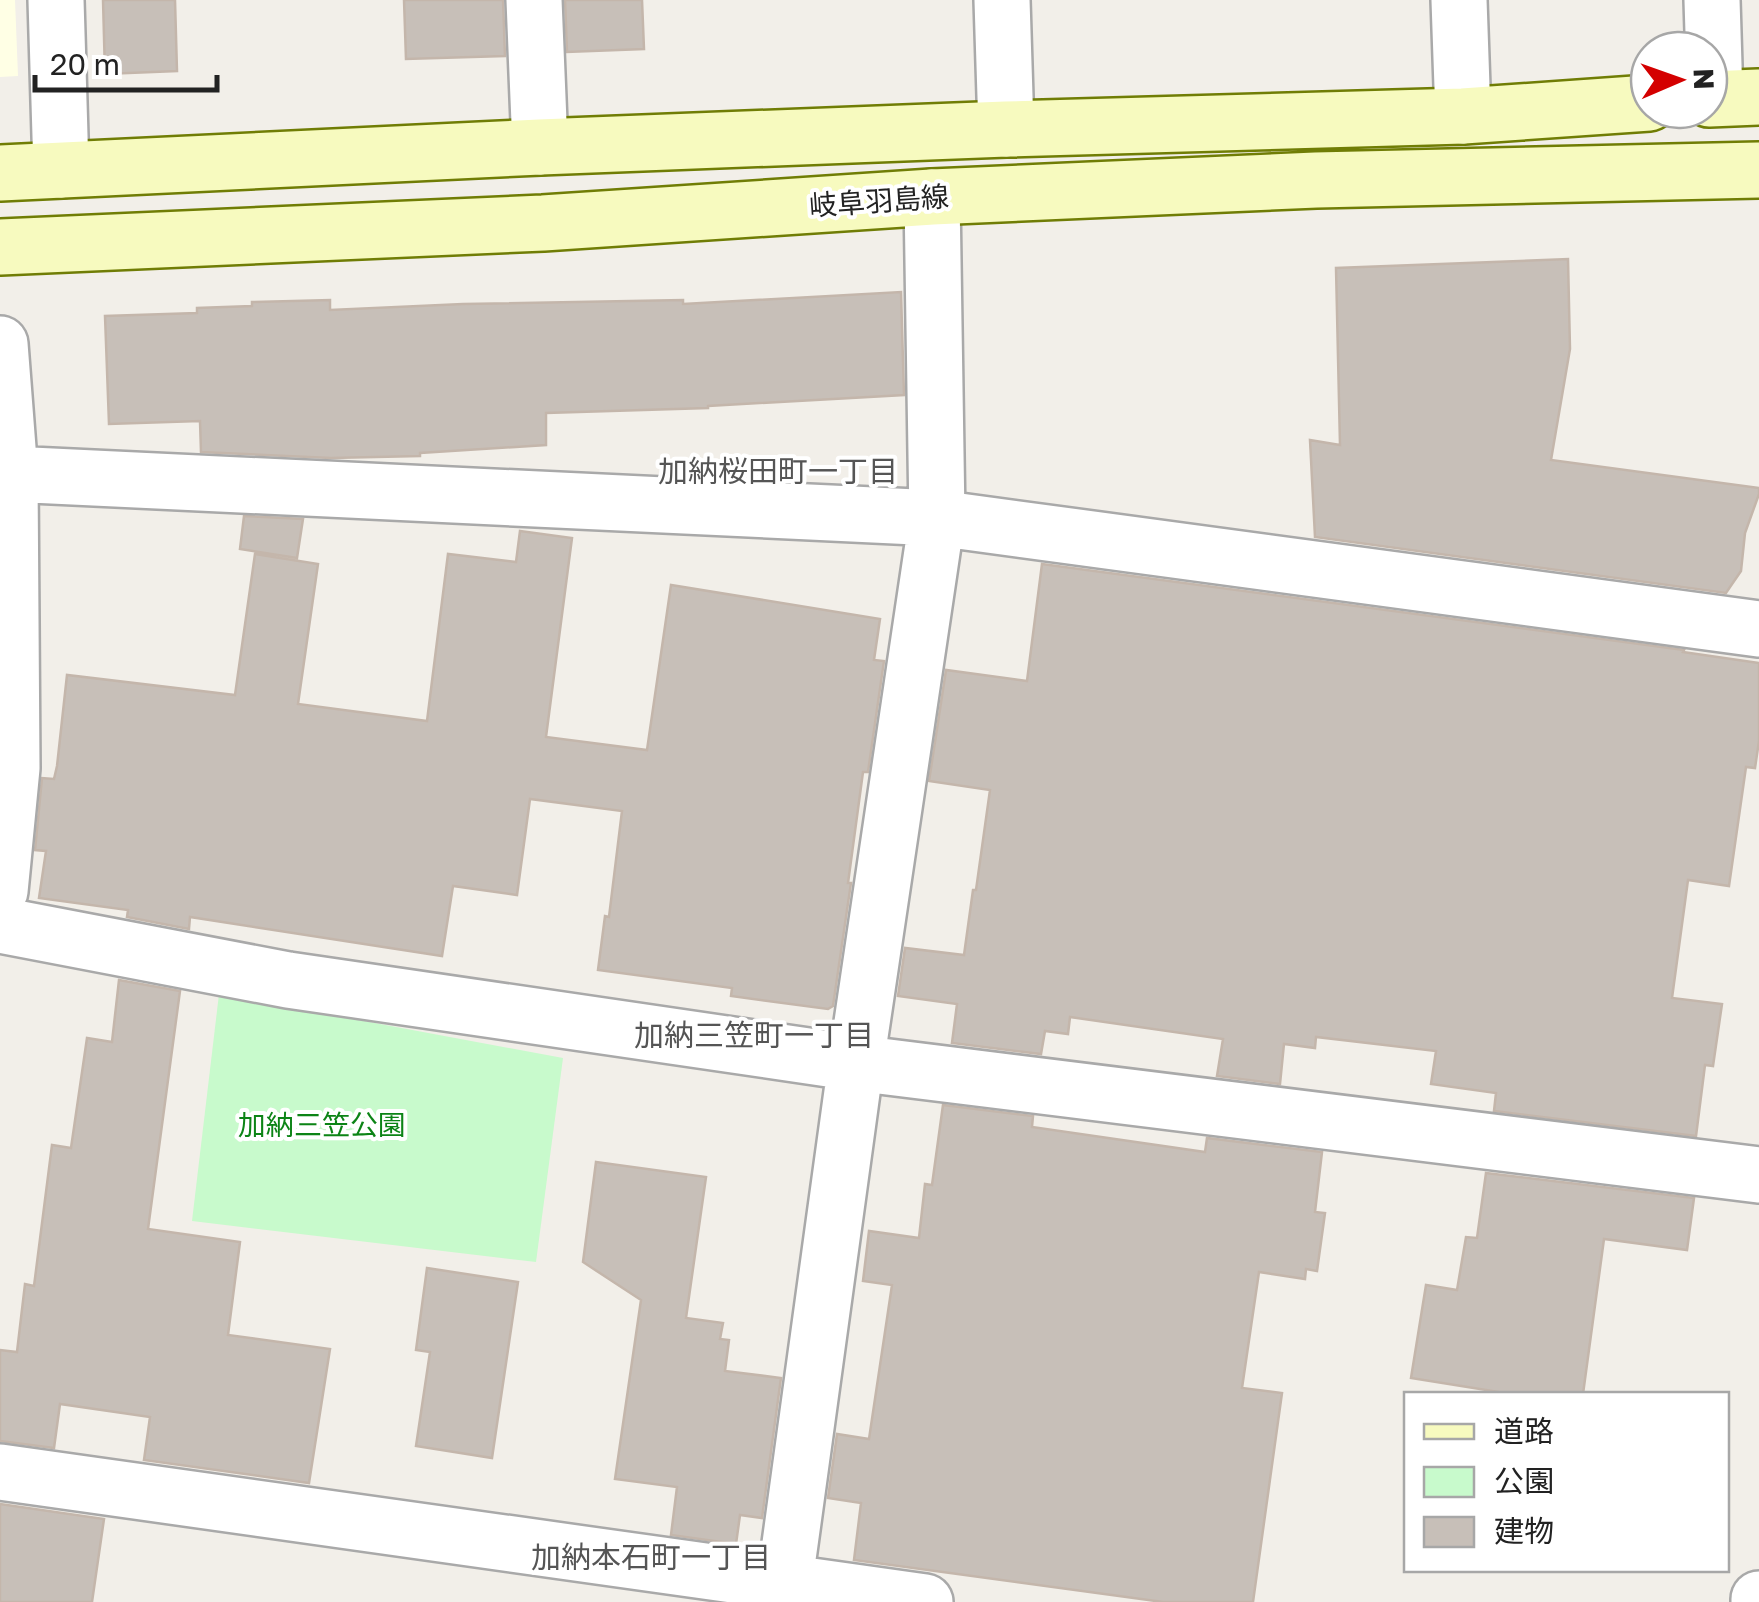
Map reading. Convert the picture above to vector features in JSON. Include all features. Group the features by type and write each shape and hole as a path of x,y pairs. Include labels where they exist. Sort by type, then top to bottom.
{"main road":[{"path":"0,172 1006,129 1463,116 1629,104"},
{"name":"岐阜羽島線","path":"0,246 543,222 1316,180 1759,170"}],"street":[{"path":"56,0 61,170"},
{"path":"534,0 540,147"},
{"path":"1002,0 1006,129"},
{"path":"1459,0 1463,116"},
{"path":"1712,0 1717,30"},
{"path":"784,1592 856,1063 937,518 932,198"},
{"path":"0,344 10,474 12,768 0,890"},
{"path":"10,474 937,518 1759,629"},
{"path":"0,925 288,980 856,1063 1759,1175"},
{"path":"0,1472 784,1592 926,1602"}],"shaded area":[{"path":"0,0 15,0 18,76 0,77"}],"green space":[{"name":"加納三笠公園","path":"219,994 563,1058 536,1262 192,1221"}],"building":[{"path":"103,0 175,0 177,71 105,74"},
{"path":"404,0 503,0 505,56 406,59"},
{"path":"565,0 642,0 644,49 567,52"},
{"path":"1568,259 1570,349 1551,460 1759,488 1745,533 1741,571 1726,593 1315,537 1310,440 1340,445 1336,268"},
{"path":"901,292 904,395 708,408 546,413 546,445 420,456 331,458 201,452 200,421 109,424 105,316 197,313 197,308 252,306 252,302 330,300 330,310 683,300 683,304"},
{"path":"244,516 303,519 297,558 240,549"},
{"path":"520,531 572,538 546,737 647,750 671,585 880,619 874,660 884,661 868,772 863,772 833,1006 828,1009 731,996 732,988 598,970 622,811 530,799 517,895 453,886 442,956 190,917 189,929 127,917 128,910 39,898 46,851 35,850 42,778 54,779 67,675 235,695 255,554 318,564 298,704 427,721 448,554 516,562"},
{"path":"1042,564 1759,663 1759,741 1755,768 1746,767 1729,886 1688,880 1672,998 1722,1004 1713,1066 1705,1065 1696,1136 1494,1111 1496,1093 1431,1084 1436,1051 1316,1037 1315,1048 1284,1044 1280,1084 1217,1076 1223,1039 1070,1017 1068,1034 1045,1031 1041,1054 952,1043 957,1004 898,996 905,948 964,955 976,890 990,790 929,781 946,670 1027,681"},
{"path":"119,980 180,991 148,1229 240,1242 228,1335 330,1349 309,1483 144,1460 150,1417 60,1404 54,1448 0,1441 0,1350 17,1352 25,1284 34,1286 52,1145 71,1148 87,1038 112,1042"},
{"path":"943,1105 1033,1116 1032,1127 1205,1152 1207,1138 1322,1152 1315,1212 1325,1213 1317,1271 1306,1269 1305,1279 1259,1272 1242,1388 1282,1393 1253,1602 1163,1602 854,1560 861,1503 828,1498 837,1434 869,1439 892,1285 863,1281 869,1231 919,1238 925,1184 932,1185"},
{"path":"596,1162 706,1177 686,1318 723,1323 720,1339 729,1340 725,1371 781,1378 762,1518 740,1515 736,1544 671,1535 677,1487 615,1479 641,1300 583,1262"},
{"path":"1486,1173 1694,1198 1687,1250 1604,1239 1583,1392 1498,1392 1411,1378 1426,1285 1457,1290 1466,1237 1477,1238"},
{"path":"427,1268 518,1282 492,1458 416,1446 430,1352 416,1350"},
{"path":"0,1504 104,1519 92,1602 0,1602"}],"district":[{"name":"加納桜田町一丁目","path":"778,472"},
{"name":"加納三笠町一丁目","path":"754,1036"},
{"name":"加納本石町一丁目","path":"651,1558"}]}
